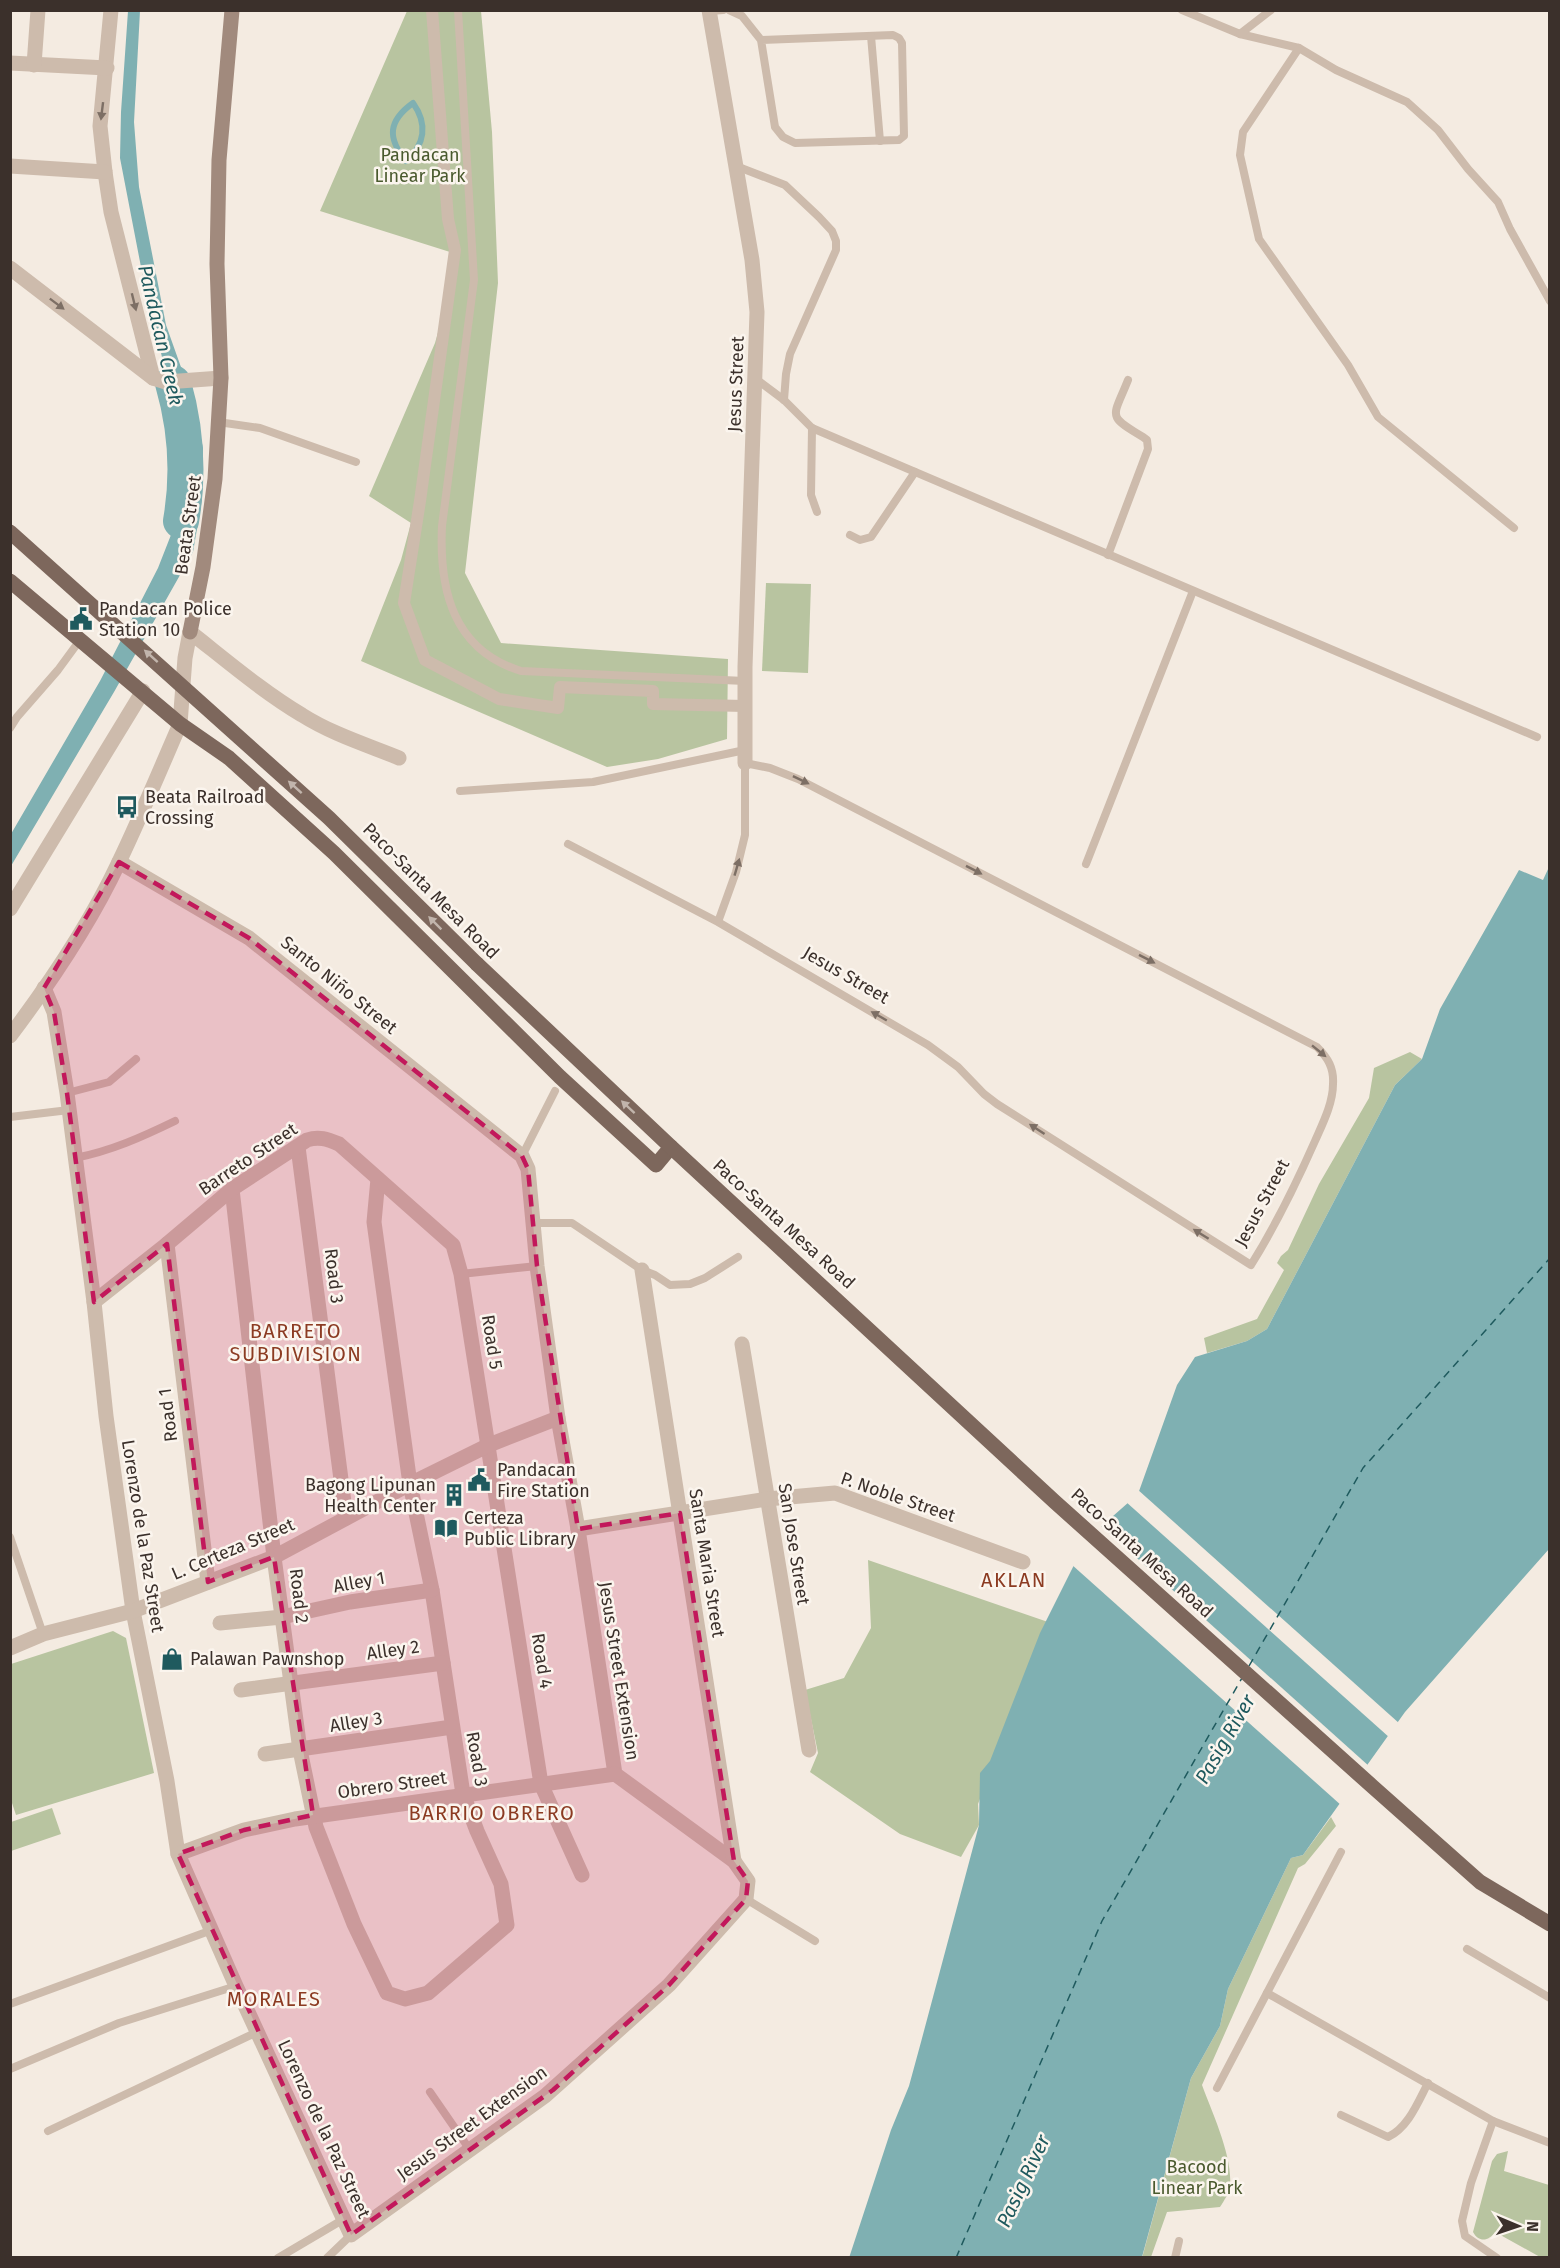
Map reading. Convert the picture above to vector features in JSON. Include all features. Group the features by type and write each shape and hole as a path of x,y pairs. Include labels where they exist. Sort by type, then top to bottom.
{"main road":[{"name":"Beata Street","path":"190,632 207,542 215,479 221,378 217,264 219,160 232,10"},
{"name":"Paco-Santa Mesa Road","path":"10,532 329,818 477,964 671,1147 1055,1502 1480,1882 1550,1924"},
{"path":"10,581 180,724 229,758 334,853 535,1053 656,1165 671,1147"}],"street":[{"path":"34,65 38,10"},
{"path":"111,10 100,126 105,172 111,212 160,380"},
{"path":"432,10 448,219 455,250 404,603 425,660 499,699 558,708 560,687 653,691 652,704 745,706"},
{"name":"Jesus Street","path":"710,11 756,285 756,379 745,681 745,757"},
{"path":"10,63 107,68"},
{"path":"10,166 105,172"},
{"path":"10,268 160,380 194,381 221,378"},
{"path":"190,632 272,696 303,717 399,758"},
{"name":"Beata Street","path":"13,1027 44,988 84,926 119,862 180,724 185,658 190,632"},
{"path":"10,909 143,691"},
{"name":"Santo Niño Street","path":"119,862 249,938 522,1156"},
{"name":"Lorenzo de la Paz Street","path":"44,988 54,1012 67,1093 106,1416 133,1611 178,1854 351,2235"},
{"name":"Barreto Street","path":"94,1302 232,1189 307,1140 314,1138 339,1144 453,1245"},
{"name":"Road 3","path":"298,1147 346,1518"},
{"name":"Jesus Street Extension","path":"351,2235 545,2097 658,1995 746,1899 748,1881 734,1861 615,1774 578,1529 558,1418 537,1266 528,1169 522,1156"},
{"path":"378,1179 374,1222 410,1484"},
{"name":"Road 2","path":"232,1189 274,1557 300,1750 313,1815 354,1924 387,1993"},
{"name":"Road 1","path":"167,1244 208,1582"},
{"name":"Road 5","path":"453,1245 461,1274 489,1445"},
{"name":"Santa Maria Street","path":"642,1270 734,1861"},
{"name":"San Jose Street","path":"742,1344 809,1750"},
{"name":"L. Certeza Street","path":"10,1648 43,1634 133,1611 274,1557 410,1484 489,1445 558,1418"},
{"name":"Road 4","path":"489,1445 541,1784 582,1875"},
{"name":"Road 3","path":"387,1993 405,1999 428,1993 507,1925 501,1884 463,1794 432,1590 410,1484"},
{"name":"P. Noble Street","path":"578,1529 767,1499 836,1493 1023,1562"},
{"name":"Alley 1","path":"220,1623 282,1617 350,1602 432,1590"},
{"name":"Alley 2","path":"241,1689 443,1663"},
{"name":"Alley 3","path":"265,1754 452,1727"},
{"name":"Obrero Street","path":"178,1854 244,1830 313,1815 615,1774"}],"lane":[{"path":"458,10 474,280 442,526 441,551 442,577 458,621 478,649 503,665 522,671 745,681"},
{"path":"710,11 723,10"},
{"path":"729,10 742,16 761,40 775,127 783,137 795,143 880,141 899,140 905,132 902,43 893,35 761,40"},
{"path":"1182,10 1240,34 1299,48 1336,70 1407,102 1438,130 1468,169 1498,201 1510,229 1550,301"},
{"path":"1240,34 1271,10"},
{"path":"872,36 880,141"},
{"path":"1299,48 1243,132 1240,155 1259,239 1348,365 1378,417 1514,528"},
{"path":"735,165 785,185 832,231 836,241 836,250 790,354 784,400"},
{"path":"756,379 784,400 812,428 1537,737"},
{"path":"1108,555 1148,449 1147,440 1116,419 1115,413 1128,380"},
{"path":"218,422 260,428 356,462"},
{"path":"812,428 811,495 817,512"},
{"path":"850,535 860,540 872,537 915,472"},
{"path":"1086,864 1193,591"},
{"path":"10,728 14,716 58,670 80,640"},
{"path":"460,791 593,782 745,757"},
{"name":"Jesus Street","path":"745,757 798,779 1317,1047 1328,1058 1332,1070 1333,1085 1330,1101 1314,1143 1281,1213 1251,1265 997,1104 953,1062 928,1045 718,922 736,872 745,835 745,757"},
{"path":"568,844 718,922"},
{"path":"67,1093 109,1082 136,1059"},
{"path":"522,1156 555,1091"},
{"path":"10,1118 69,1110"},
{"path":"75,1158 101,1153 132,1142 175,1121"},
{"path":"534,1223 572,1223 642,1270 656,1275 670,1285 679,1286 705,1278 738,1257"},
{"path":"461,1274 537,1266"},
{"path":"10,1537 43,1634"},
{"path":"1217,2088 1341,1851"},
{"path":"746,1899 815,1941"},
{"path":"10,2004 212,1930"},
{"path":"1467,1948 1550,1998"},
{"path":"10,2069 119,2023 236,1986"},
{"path":"1267,1993 1493,2121 1550,2143"},
{"path":"48,2131 257,2032"},
{"path":"1341,2115 1388,2137 1404,2126 1428,2084"},
{"path":"430,2092 470,2151"},
{"path":"1493,2121 1471,2183 1462,2221 1466,2236 1497,2258"},
{"path":"278,2258 344,2219"},
{"path":"327,2258 351,2235"},
{"path":"1175,2258 1179,2241"}],"highlighted area":[{"path":"119,862 249,938 522,1156 528,1169 537,1266 578,1529 680,1513 734,1861 748,1881 746,1899 669,1985 553,2090 351,2235 178,1854 244,1830 313,1815 274,1557 208,1582 167,1244 94,1302 67,1093 54,1012 44,988"}],"green space":[{"name":"Pandacan Linear Park","path":"407,11 481,11 492,132 498,283 465,573 501,643 728,659 727,739 658,759 607,767 361,661 401,560 411,523 369,496 435,343 453,280 450,252 320,211"},
{"path":"766,583 811,584 808,673 762,671"},
{"path":"1410,1052 1422,1059 1395,1085 1267,1329 1247,1341 1207,1353 1204,1338 1257,1319 1284,1270 1277,1263 1288,1250 1319,1184 1369,1098 1374,1068"},
{"path":"868,1560 1048,1622 978,1804 979,1825 961,1857 900,1834 810,1772 818,1753 805,1690 844,1678 871,1628"},
{"path":"113,1631 126,1638 154,1773 16,1815 10,1797 11,1664"},
{"path":"52,1808 61,1834 11,1851 11,1822"},
{"name":"Bacood Linear Park","path":"1331,1817 1336,1826 1305,1864 1298,1868 1202,2085 1225,2148 1230,2174 1227,2194 1220,2207 1167,2212 1151,2257 1142,2258 1191,2078 1220,2026 1228,1989 1291,1858 1303,1855"},
{"path":"1508,2151 1504,2171 1549,2185 1549,2257 1540,2257 1495,2232 1484,2240 1475,2236 1473,2232 1492,2161 1497,2154"}],"water":[{"path":"128,11 140,11 134,122 139,187 166,325 193,401 203,448 202,500 193,552 114,692 11,866 11,834 100,681 158,568 178,517 190,456 165,370 141,267 120,158"},
{"name":"Pasig River","path":"1549,867 1549,1549 1405,1712 1303,1855 1291,1858 1228,1989 1220,2026 1191,2078 1142,2257 849,2258 891,2130 909,2086 921,2042 979,1825 980,1773 990,1761 1040,1633 1087,1539 1138,1494 1177,1385 1195,1357 1247,1341 1267,1329 1395,1085 1422,1059 1440,1009 1519,870 1543,880"}],"pier":[{"path":"1137,1489 1400,1724 1390,1738 1125,1501"},
{"path":"1099,1524 1370,1767 1342,1806 1071,1564 1085,1536"}],"waterway":[{"path":"413,103 421,119 422,134 417,148 406,161 396,145 393,130 399,116 413,103"},
{"name":"Pandacan Creek","path":"173,383 181,417 185,452 185,486 181,521"}],"ferry route":[{"path":"1249,1666 1363,1468 1550,1258"},
{"path":"956,2258 1102,1921 1242,1678"}],"place":[{"name":"Pandacan Police Station 10","path":"81,619"},
{"name":"Beata Railroad Crossing","path":"127,807"},
{"name":"Pandacan Fire Station","path":"479,1480"},
{"name":"Bagong Lipunan Health Center","path":"454,1495"},
{"name":"Certeza Public Library","path":"446,1528"},
{"name":"Palawan Pawnshop","path":"172,1659"}],"district":[{"name":"BARRETO SUBDIVISION","path":"296,1342"},
{"name":"AKLAN","path":"1014,1580"},
{"name":"BARRIO OBRERO","path":"492,1813"},
{"name":"MORALES","path":"274,1999"}]}
